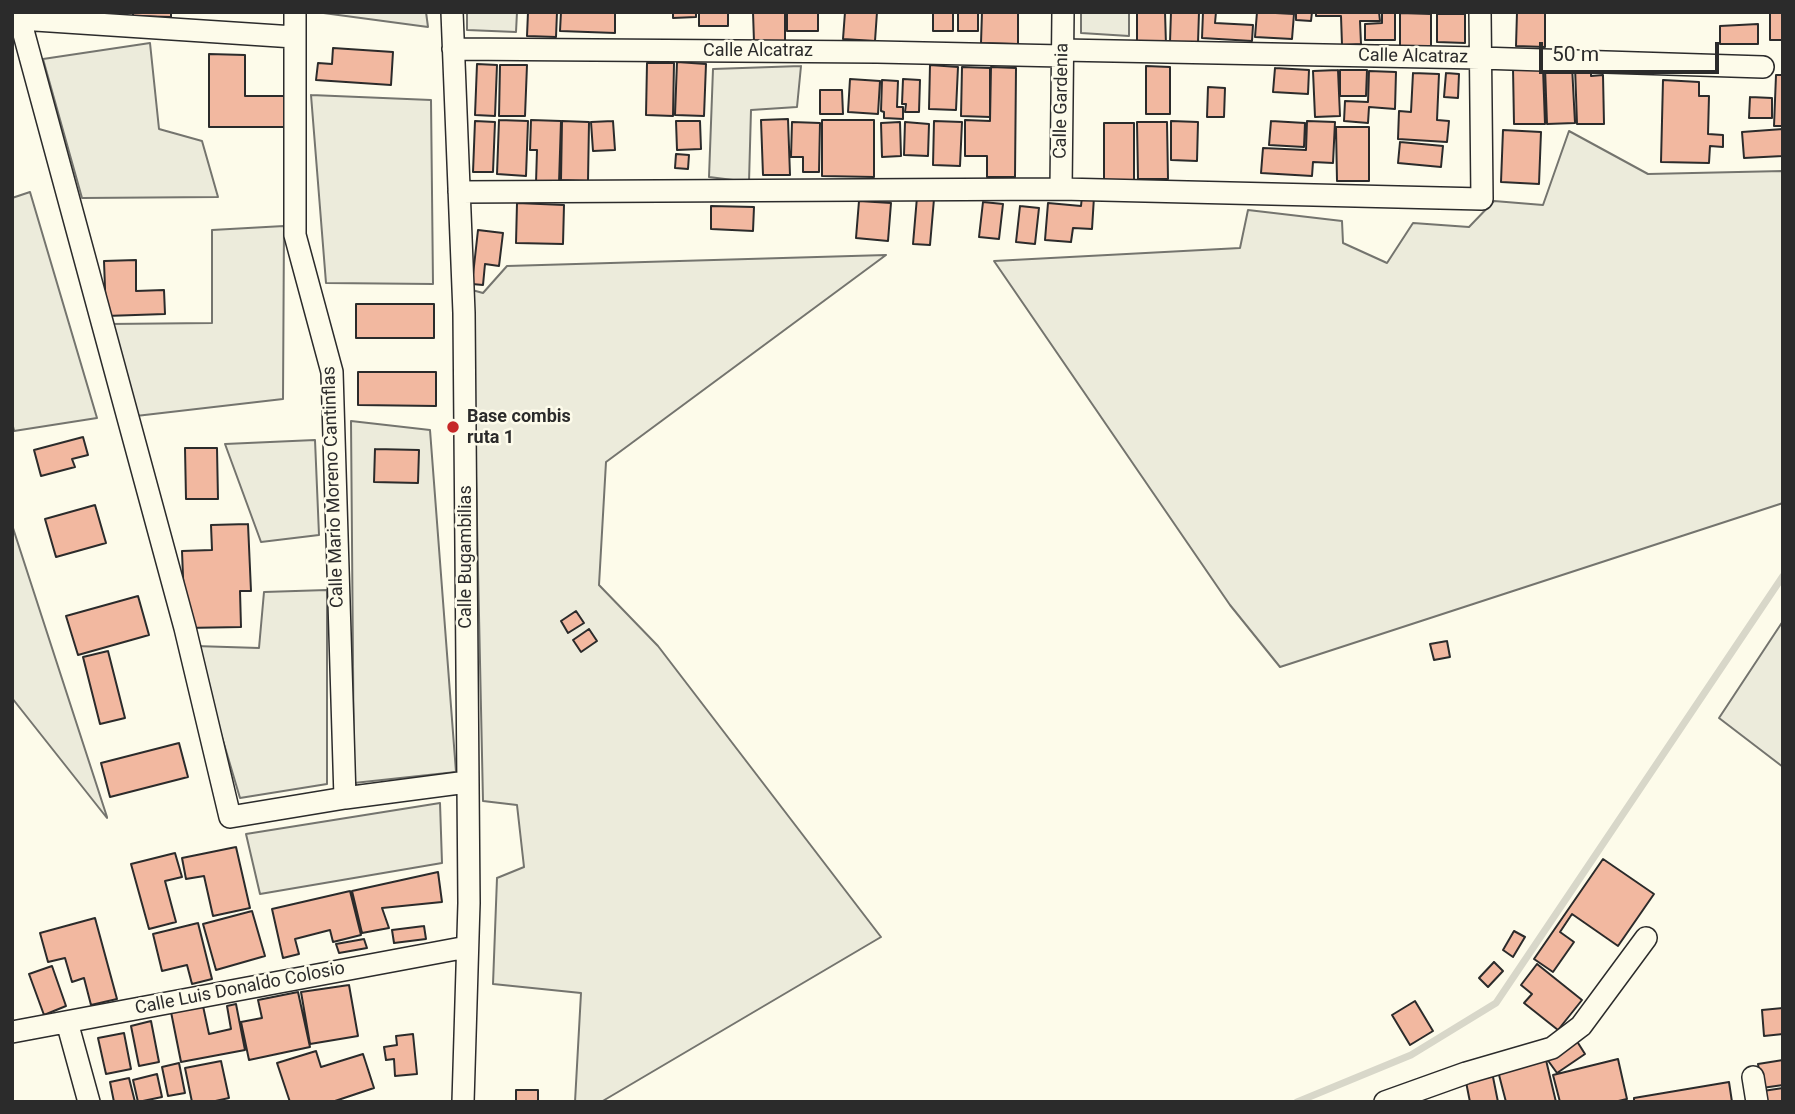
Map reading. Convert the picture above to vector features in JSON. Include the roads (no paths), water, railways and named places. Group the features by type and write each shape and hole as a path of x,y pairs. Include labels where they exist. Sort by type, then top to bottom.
{"street":[{"name":"Calle Mario Moreno Cantinflas","path":"295,12 295,235 332,372 345,798"},
{"name":"Calle Bugambilias","path":"452,12 464,313 469,903 463,1102"},
{"name":"Calle Gardenia","path":"1061,189 1063,12"},
{"path":"459,192 1061,189 1482,199 1480,12"},
{"path":"294,37 19,16 185,628 230,817 467,782"},
{"name":"Calle Alcatraz","path":"453,49 1480,58 1763,67"},
{"path":"1385,1102 1427,1095 1466,1073 1552,1048 1581,1026 1646,939"},
{"name":"Calle Luis Donaldo Colosio","path":"12,1032 467,947"},
{"path":"67,1022 89,1102"},
{"path":"1753,1077 1757,1102"}],"waterway":[{"path":"1297,1102 1411,1055 1496,1003 1783,576"}],"place":[{"name":"Base combis ruta 1","path":"453,427"}]}
